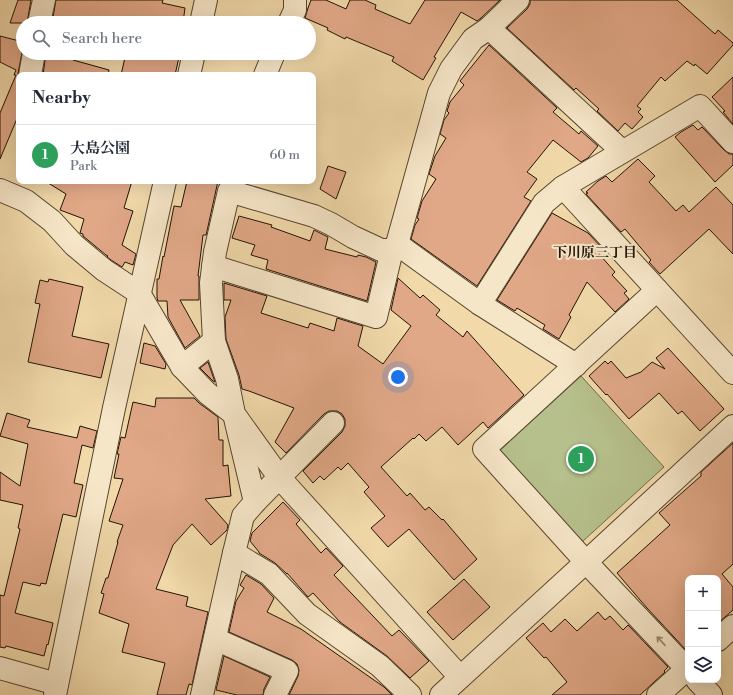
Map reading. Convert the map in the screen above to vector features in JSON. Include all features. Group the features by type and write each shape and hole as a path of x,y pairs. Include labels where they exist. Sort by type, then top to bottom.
{"street":[{"path":"41,16 44,0"},
{"path":"202,16 206,0"},
{"path":"292,16 295,10 295,0"},
{"path":"213,266 376,316 394,247 439,93 451,69 473,39 489,28 518,0"},
{"path":"489,28 622,152"},
{"path":"31,72 33,60"},
{"path":"190,72 192,60"},
{"path":"266,72 271,60"},
{"path":"480,304 544,203 563,187 700,106 733,142"},
{"path":"0,668 56,690 139,293 164,184"},
{"path":"256,502 234,414 227,379 214,341 211,283 215,252 231,186 314,216 381,250 394,247 576,365"},
{"path":"563,187 733,373"},
{"path":"0,190 26,191 74,245 104,270 139,293 182,367 207,393 234,414 279,477 460,677"},
{"path":"657,290 484,449 586,562 685,667"},
{"path":"182,367 214,341"},
{"path":"202,695 243,516 279,477 333,423"},
{"path":"441,695 733,426"},
{"path":"234,553 269,574 307,614 380,666 410,695"},
{"path":"721,637 733,626"},
{"path":"215,639 287,671 275,695"},
{"path":"658,695 685,676"},
{"path":"700,683 711,695"}],"green space":[{"path":"581,376 664,467 582,542 498,452"}],"building":[{"path":"18,0 31,0 28,16 16,16 16,23 10,23"},
{"path":"56,0 163,0 162,3 185,8 184,16 53,16"},
{"path":"311,0 326,0 346,9 350,0 365,0 376,5 375,9 410,24 425,0 500,0 477,21 461,12 434,57 436,58 423,80 392,61 394,57 346,37 345,39 327,30 328,28 316,23 316,16 306,16"},
{"path":"530,0 677,0 715,34 718,30 733,43 733,45 707,74 695,64 694,66 687,61 665,81 661,77 637,106 641,109 638,112 643,117 632,129 625,123 618,131 597,111 599,109 576,88 574,90 507,28 527,9 530,4"},
{"path":"0,36 16,40 16,60 21,60 18,72 16,72 16,75 14,75 16,70 0,62"},
{"path":"489,45 557,108 553,112 579,134 581,131 598,146 588,158 581,162 553,140 527,172 537,179 524,197 531,201 477,286 411,239 415,225 419,219 417,218 422,201 436,179 429,174 435,156 446,138 440,134 444,120 449,113 447,111 450,102 464,85 460,81"},
{"path":"45,60 73,60 109,70 109,72 43,72"},
{"path":"124,60 178,60 176,72 122,72"},
{"path":"16,75 16,121 0,159 0,113"},
{"path":"733,77 733,124 723,112 725,111 712,97"},
{"path":"693,125 698,130 702,127 724,150 729,154 733,154 733,165 715,182 675,137"},
{"path":"638,159 655,176 649,182 676,211 683,205 689,212 716,187 733,205 733,254 709,229 660,274 649,262 651,260 625,229 621,232 586,194 588,193 586,192 598,181 606,176 612,182"},
{"path":"328,166 346,172 336,199 320,189"},
{"path":"50,184 131,184 124,208 133,211 122,245 136,254 133,265 125,262 122,267 107,257 108,256 80,233 84,219 60,210 66,194"},
{"path":"186,184 217,184 206,235 203,235 198,276 199,300 180,300 200,336 185,348 168,317 167,301 158,301 157,298 157,279 159,279 174,206 181,207"},
{"path":"552,213 588,233 604,250 599,254 615,272 612,275 627,291 624,293 629,299 615,312 587,282 569,315 571,317 559,339 543,329 545,325 517,308 515,311 497,300"},
{"path":"239,216 272,225 271,227 310,241 314,230 328,237 325,249 357,257 358,255 366,257 376,262 367,301 266,269 268,260 251,255 255,245 232,238"},
{"path":"398,278 420,298 423,295 440,310 436,315 463,337 467,331 524,395 488,428 483,422 458,445 442,427 426,441 419,434 381,467 407,496 410,493 425,510 429,507 442,520 443,519 477,559 454,580 409,529 388,547 371,528 385,516 364,492 369,487 348,463 341,470 338,467 324,480 320,476 313,483 303,471 342,432 345,426 345,419 342,414 337,411 329,411 324,414 286,453 275,442 294,408 242,389 239,375 226,339 225,317 231,300 224,300 224,283 267,296 261,313 308,328 310,323 334,331 337,318 363,326 358,346 383,364 411,326 391,310"},
{"path":"49,279 83,287 72,336 109,344 101,378 28,362 40,304 35,303 40,280 48,282"},
{"path":"144,343 155,346 166,364 165,369 140,363"},
{"path":"668,348 724,409 700,431 682,411 678,414 659,393 629,419 589,376 605,361 608,364 611,361 626,378 641,372 652,362 665,369 656,358"},
{"path":"208,362 215,382 200,368"},
{"path":"156,398 194,398 218,417 219,440 223,440 223,466 228,465 231,496 205,499 228,525 227,530 211,545 192,524 173,545 156,589 188,597 186,606 208,612 192,685 189,684 186,695 157,695 165,663 122,652 129,624 99,613 104,594 101,593 106,578 108,578 123,525 109,521 123,479 114,478 121,437 125,438 133,402 155,407"},
{"path":"7,413 30,420 27,427 77,438 80,426 97,431 93,448 82,445 74,483 83,485 76,517 63,514 46,584 41,583 40,586 23,582 15,613 53,623 44,656 6,646 5,648 0,647 0,595 4,596 20,529 18,528 23,505 0,500 0,472 20,486 28,444 0,436"},
{"path":"733,443 733,564 722,574 733,587 733,610 721,620 721,575 685,575 685,649 617,573 670,525 659,513 701,476 701,472"},
{"path":"283,502 300,520 296,524 321,553 326,548 343,566 334,575 392,636 399,630 429,661 410,678 387,656 340,622 313,593 308,597 287,573 259,553 250,541 252,533"},
{"path":"246,575 261,584 274,598 267,612 301,629 384,687 392,695 289,695 298,676 299,670 297,664 292,660 229,632 236,601 244,588 240,585"},
{"path":"464,579 490,607 453,640 427,612"},
{"path":"598,612 605,620 610,616 623,630 628,625 668,667 664,671 665,672 640,695 552,695 567,682 546,657 544,658 526,638 543,623 551,632 565,619 577,631"},
{"path":"224,656 270,677 264,689 263,695 237,695 216,690"}],"place":[{"name":"大島公園","path":"581,459"}],"district":[{"name":"下川原三丁目","path":"595,252"}]}
